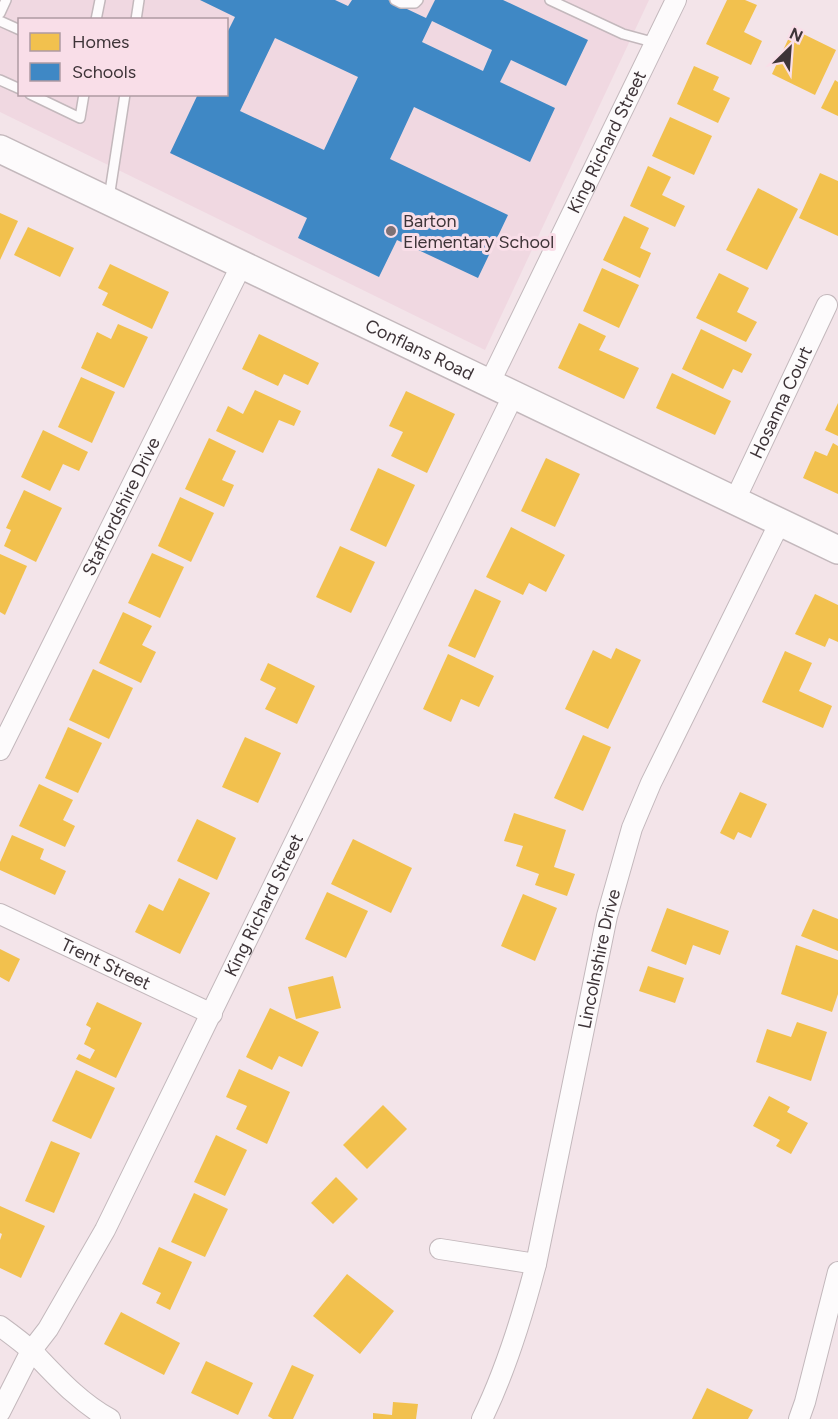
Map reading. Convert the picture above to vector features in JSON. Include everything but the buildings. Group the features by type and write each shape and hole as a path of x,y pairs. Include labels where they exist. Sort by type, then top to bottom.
{"main road":[{"name":"Conflans Road","path":"0,149 838,550"}],"street":[{"name":"King Richard Street","path":"0,1412 31,1351 48,1329 105,1230 212,1014 502,388 676,0"},
{"name":"Staffordshire Drive","path":"0,750 242,264"},
{"name":"Hosanna Court","path":"735,500 827,305"},
{"name":"Lincolnshire Drive","path":"482,1419 497,1389 523,1316 536,1264 607,916 632,828 651,783 780,522"},
{"name":"Trent Street","path":"0,914 212,1014"},
{"path":"440,1249 536,1264"},
{"path":"799,1419 838,1272"},
{"path":"0,1326 31,1351 76,1396 110,1419"}],"lane":[{"path":"0,13 6,0"},
{"path":"96,18 100,0"},
{"path":"136,18 139,0"},
{"path":"395,0 401,3 415,3 418,0"},
{"path":"550,0 623,34 656,43"},
{"path":"0,21 18,29"},
{"path":"0,80 18,88"},
{"path":"34,96 80,118 84,96"},
{"path":"109,201 125,96"}],"shaded area":[{"name":"Barton Elementary School","path":"0,0 649,0 485,350 0,112"}],"place":[{"name":"Barton Elementary School","path":"391,231"}]}
